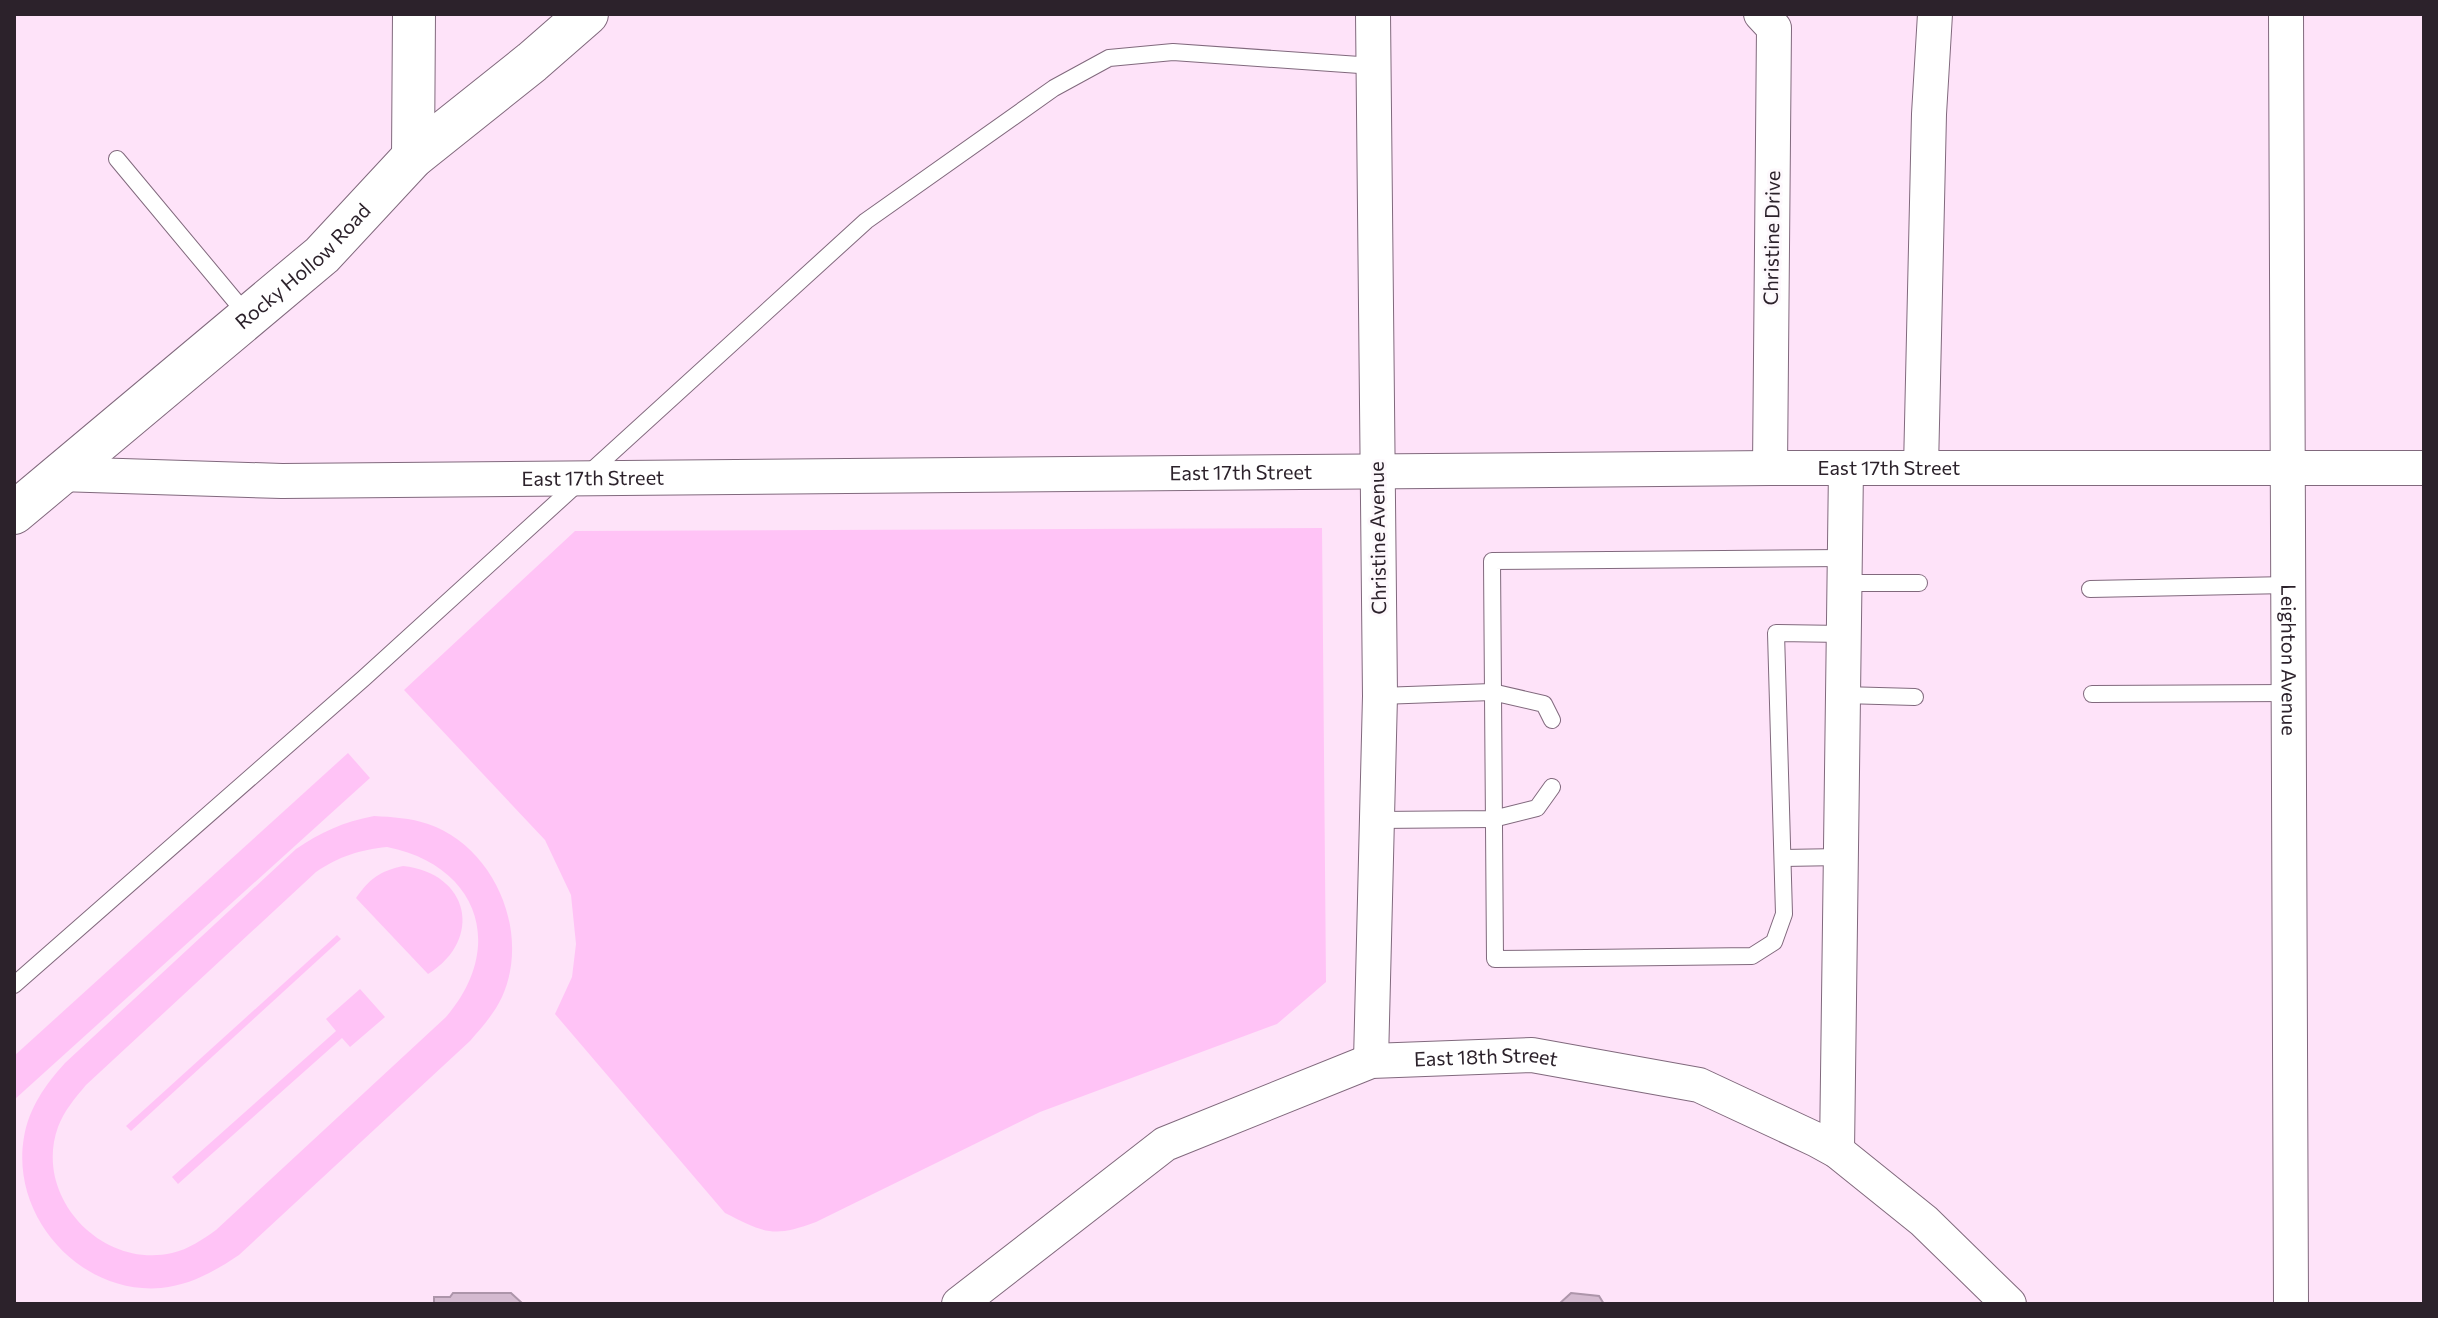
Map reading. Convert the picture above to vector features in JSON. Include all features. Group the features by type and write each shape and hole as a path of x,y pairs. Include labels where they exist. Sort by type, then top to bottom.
{"street":[{"path":"413,157 414,14"},
{"name":"Rocky Hollow Road","path":"14,513 322,255 413,157 587,14"},
{"name":"Christine Avenue","path":"1371,1061 1380,696 1373,14"},
{"name":"Christine Drive","path":"1761,14 1774,28 1770,468"},
{"path":"1921,468 1929,114 1935,14"},
{"name":"Leighton Avenue","path":"2286,14 2291,1304"},
{"name":"East 17th Street","path":"59,474 282,481 1770,468 2424,468"},
{"path":"1837,1151 1846,468"},
{"name":"East 18th Street","path":"959,1304 1165,1144 1371,1061 1532,1055 1699,1085 1837,1151 1924,1221 2009,1304"}],"lane":[{"path":"14,985 364,678 866,221 1054,88 1109,58 1173,52 1374,66"},
{"path":"117,159 248,316"},
{"path":"1843,634 1776,633 1784,914 1774,942 1752,956 1495,959 1492,561 1844,570 1919,583"},
{"path":"2090,589 2290,585"},
{"path":"1380,696 1492,692 1544,704 1552,720"},
{"path":"2092,694 2290,693"},
{"path":"1843,695 1915,697"},
{"path":"1377,820 1493,819 1537,808 1552,787"},
{"path":"1783,858 1841,857"}],"shaded area":[{"path":"1322,528 1326,982 1277,1024 1040,1112 816,1222 789,1230 760,1229 725,1213 555,1014 572,977 576,944 571,895 545,840 404,690 575,531"},
{"path":"348,753 370,778 14,1100 14,1056"},
{"path":"395,817 428,824 452,835 489,872 509,920 512,946 510,972 502,997 470,1041 239,1255 193,1280 161,1288 132,1287 104,1279 79,1264 57,1245 40,1222 28,1195 23,1167 24,1137 34,1107 65,1063 296,849 333,828 363,818","holes":["387,847 418,857 443,871 462,890 474,912 478,937 475,963 465,990 446,1017 216,1230 195,1244 172,1253 146,1255 121,1250 98,1238 79,1222 64,1201 55,1178 53,1153 60,1121 86,1085 316,872 342,858 377,848"]},
{"path":"403,866 425,871 443,881 455,894 461,910 462,926 457,943 446,960 428,974 356,898 376,877"},
{"path":"337,935 341,939 131,1131 126,1126"},
{"path":"360,989 385,1017 350,1047 342,1038 178,1184 172,1177 336,1031 326,1019"}],"building":[{"path":"453,1293 511,1293 523,1304 434,1304 434,1297 450,1297"},
{"path":"1571,1293 1599,1296 1604,1304 1559,1304"}]}
